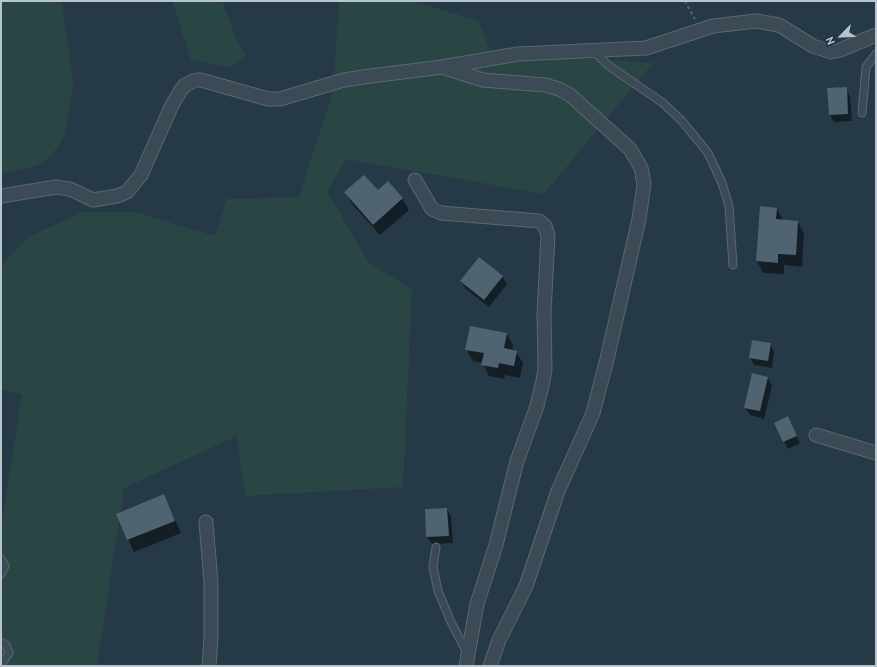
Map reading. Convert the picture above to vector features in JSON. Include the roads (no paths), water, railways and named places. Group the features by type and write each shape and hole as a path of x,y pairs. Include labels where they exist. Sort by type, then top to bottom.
{"street":[{"path":"1,196 56,187 70,189 93,200 117,196 127,192 141,175 172,105 181,90 192,82 201,80 268,99 280,99 344,80 442,67 518,54 646,48 701,29 756,21 779,25 790,30 813,46 831,52 840,50 876,35"},
{"path":"442,67 483,80 545,85 559,89 570,95 630,149 641,168 644,184 639,220 593,413 558,491 526,586 505,627 490,666"},
{"path":"415,180 432,209 441,213 538,221 545,226 548,236 544,313 545,369 543,381 537,406 517,461 496,546 477,604 467,660"},
{"path":"816,435 876,453"},
{"path":"206,522 211,582 212,637 209,666"}],"lane":[{"path":"593,51 605,63 663,103 682,121 708,153 722,183 728,206 733,265"},
{"path":"862,112 866,67 876,54"},
{"path":"436,547 433,566 438,591 467,660"},
{"path":"1,559 4,566 1,574"},
{"path":"1,642 6,645 9,653 1,664"}]}
